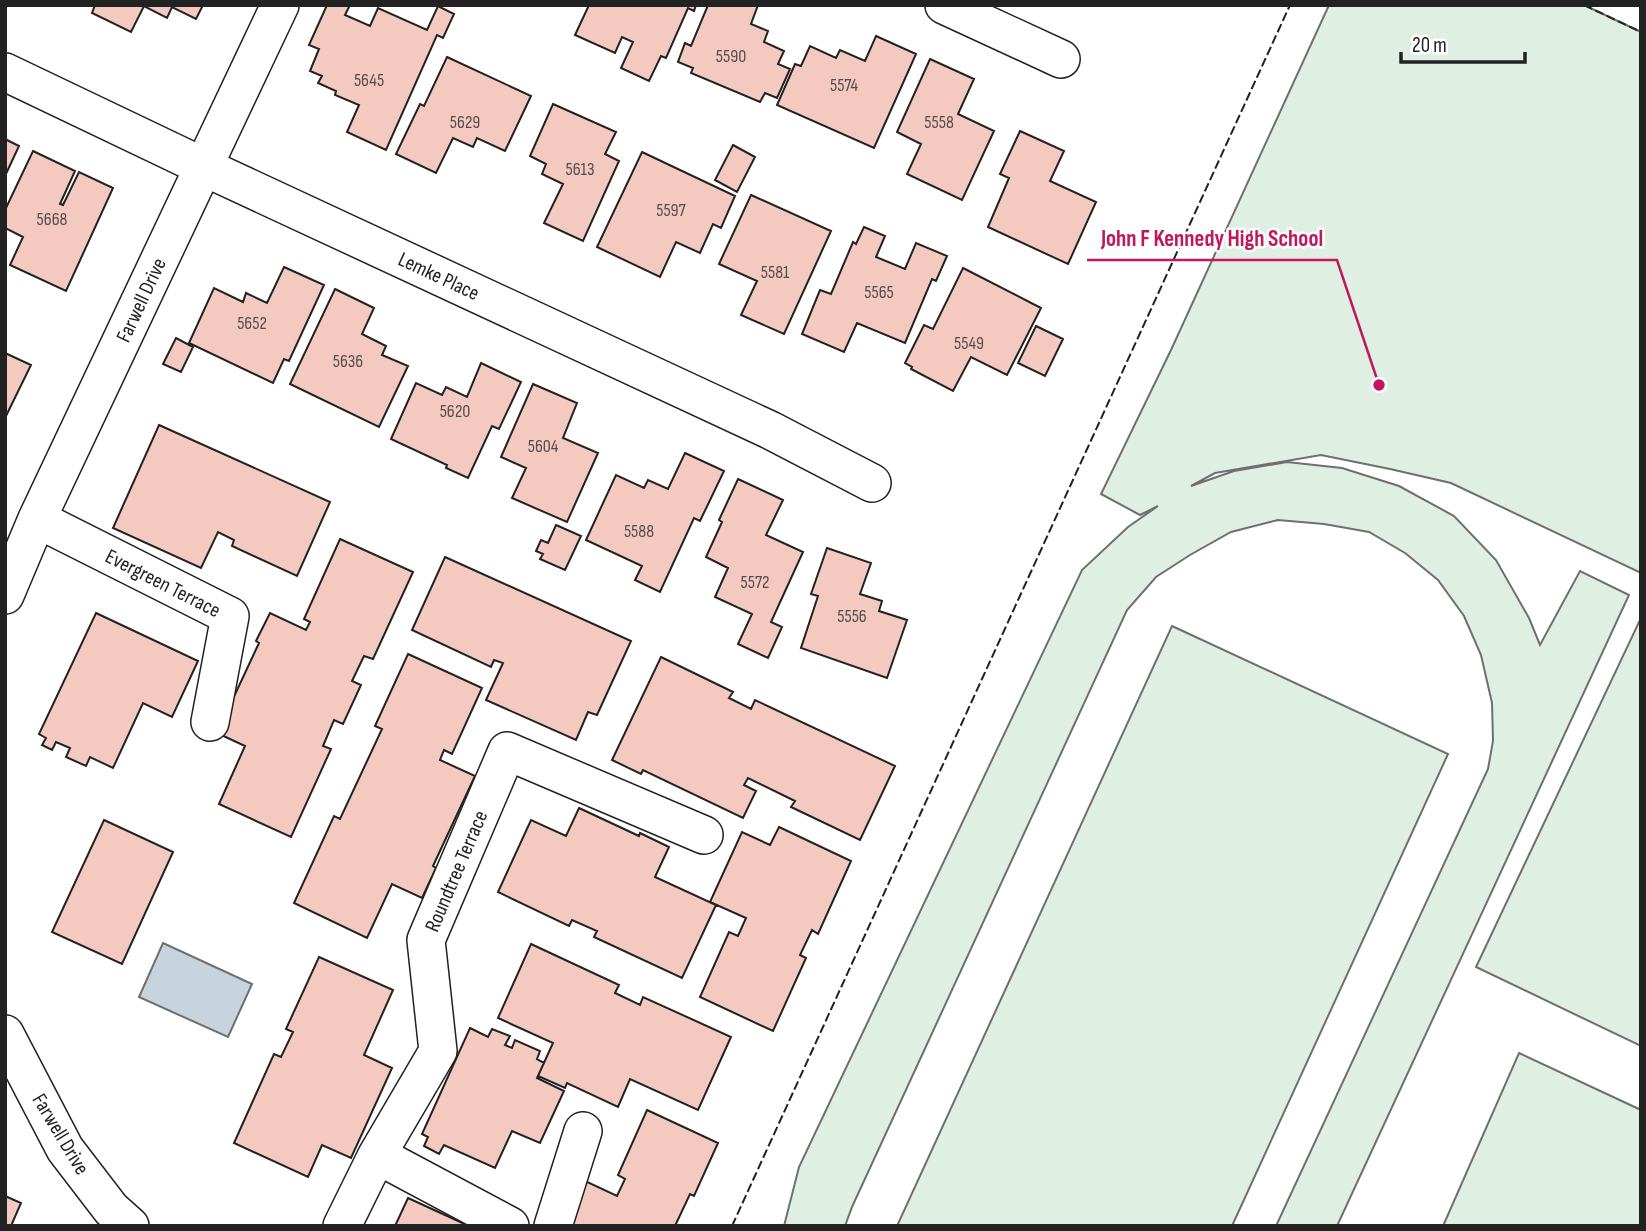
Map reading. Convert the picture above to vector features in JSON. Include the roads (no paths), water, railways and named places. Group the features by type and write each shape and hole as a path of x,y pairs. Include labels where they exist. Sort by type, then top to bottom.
{"street":[{"name":"Farwell Drive","path":"5,595 37,519 280,5"},
{"path":"944,5 1060,59"},
{"name":"Lemke Place","path":"5,72 770,430 872,483"},
{"name":"Evergreen Terrace","path":"37,519 230,616 209,722"},
{"name":"Roundtree Terrace","path":"342,1226 377,1155 438,1051 426,940 507,751 704,835"},
{"name":"Farwell Drive","path":"5,1034 65,1149 111,1209 130,1226"},
{"path":"553,1226 583,1131"},
{"path":"377,1155 510,1226"}],"place":[{"name":"John F Kennedy High School","path":"1379,385"}]}
